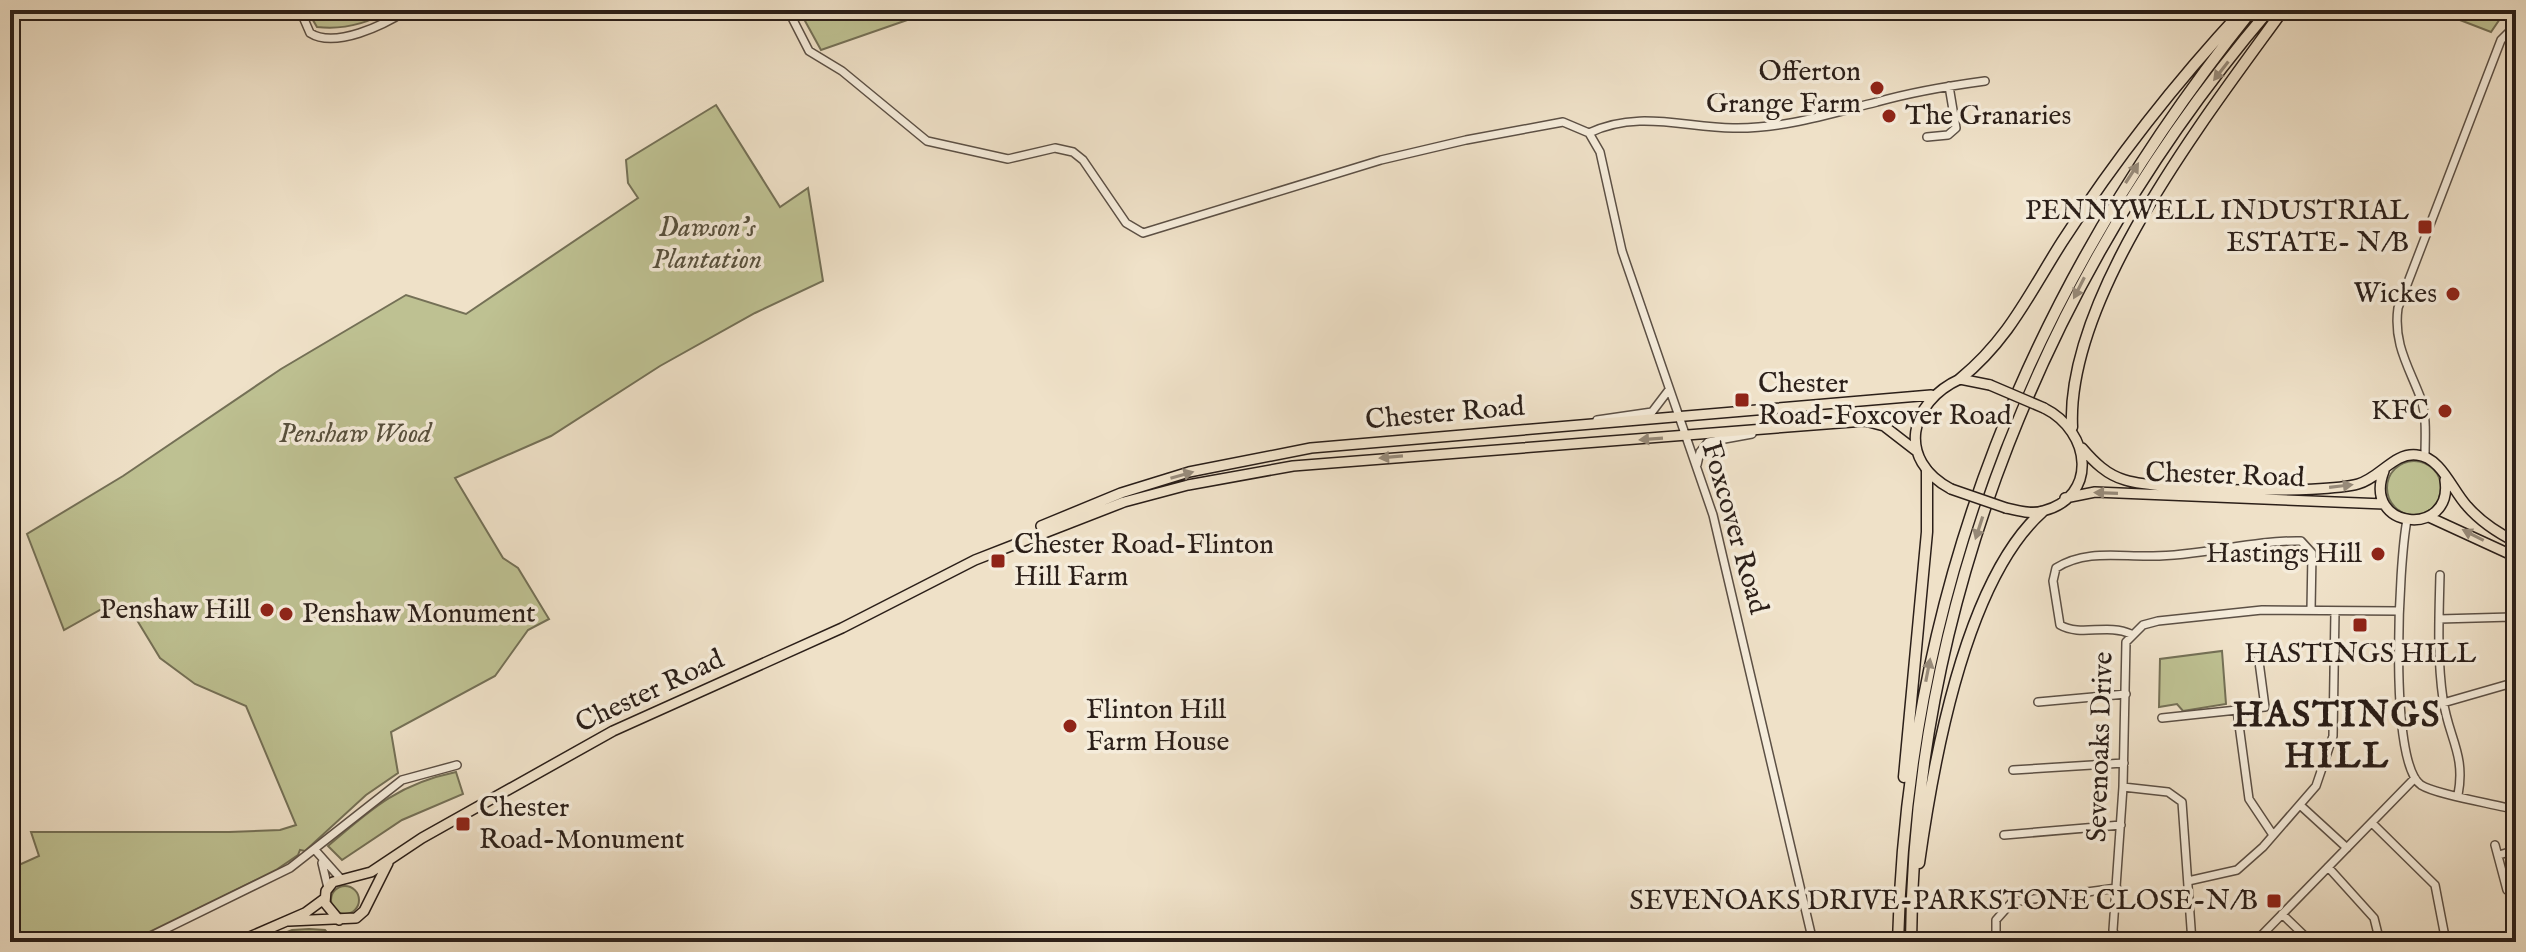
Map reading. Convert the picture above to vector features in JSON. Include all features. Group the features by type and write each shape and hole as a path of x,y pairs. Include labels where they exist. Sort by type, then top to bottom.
{"highway":[{"path":"1960,379 2007,334 2061,243 2112,170 2192,64 2243,10"},
{"path":"1900,867 1914,747 1935,640 1966,526 2013,400 2064,291 2124,185 2180,104 2252,10"},
{"path":"1911,942 1919,801 1941,671 1978,530 2008,444 2045,356 2114,226 2182,122 2269,10"},
{"path":"2072,427 2072,389 2109,282 2160,186 2283,10"},
{"path":"1898,942 1900,812 1927,532 1927,471"},
{"path":"1911,923 1928,802 1952,696 1981,613 2009,549 2023,529 2042,512"}],"main road":[{"path":"1960,379 1990,385 2044,408 2072,427 2082,448 2079,478 2065,498 2042,512 2006,508 1951,489 1927,471 1915,450 1915,433 1931,395 1960,379"},
{"name":"Chester Road","path":"367,902 391,859 422,838 613,731 842,628 1042,526 1121,493 1259,456 1383,440 1931,395"},
{"name":"Chester Road","path":"981,558 1124,502 1256,471 1465,451 1684,437 1865,421 1884,426 1915,450"},
{"name":"Chester Road","path":"2082,448 2113,476 2139,483 2328,488 2358,484 2407,455 2425,456"},
{"path":"2425,456 2466,506 2514,540"},
{"path":"2384,470 2380,492 2384,504 2396,516 2407,520 2429,517 2442,504 2446,488 2444,477"},
{"name":"Chester Road","path":"2065,498 2095,492 2384,504"},
{"path":"2429,517 2516,557"},
{"path":"339,920 327,910 324,899 328,888 341,879 353,879 391,859"},
{"path":"289,921 356,918 367,902 363,886 353,879"},
{"path":"238,942 289,921 324,899"}],"street":[{"path":"10,13 26,10"},
{"path":"300,10 310,33 323,38 371,28 407,10"},
{"path":"788,10 809,51 842,71 927,141 1008,159 1055,148 1073,152 1083,160 1126,223 1143,233 1381,160 1563,122 1589,133 1626,120 1647,119 1731,128 1774,127 1880,101 1985,81"},
{"path":"2425,456 2426,423 2421,401 2397,344 2398,308 2501,40 2516,25"},
{"path":"1927,137 1948,135 1956,128 1949,86"},
{"name":"Foxcover Road","path":"1589,133 1600,152 1622,251 1717,529 1813,942"},
{"path":"1567,426 1652,412 1668,390"},
{"path":"1697,468 1700,452 1708,442 1770,430"},
{"path":"2407,520 2402,545 2398,676 2410,770 2422,786 2516,810"},
{"path":"2131,634 2117,628 2074,630 2060,625 2053,581 2056,568 2064,563 2109,553 2153,557 2301,541 2312,553 2311,610"},
{"path":"2440,575 2443,703 2462,763 2458,795"},
{"name":"Sevenoaks Drive","path":"2116,942 2113,930 2124,763 2124,661 2131,634 2143,625 2158,621 2262,610 2399,611"},
{"path":"2188,881 2237,870 2316,786 2333,736 2335,611"},
{"path":"2439,619 2512,617 2516,673"},
{"path":"2162,718 2265,707 2258,654"},
{"path":"2443,703 2516,682"},
{"path":"2038,702 2126,694"},
{"path":"2237,710 2249,799 2273,835"},
{"path":"2013,770 2124,763"},
{"path":"139,942 271,880 316,851 389,787 416,774 457,765"},
{"path":"2255,942 2415,778"},
{"path":"2123,787 2168,792 2182,802 2192,942"},
{"path":"2300,805 2347,848"},
{"path":"2372,823 2435,885 2446,942"},
{"path":"2004,835 2121,825"},
{"path":"2495,845 2507,890 2516,888"},
{"path":"2499,855 2516,850"},
{"path":"316,851 328,888"},
{"path":"321,860 341,879"},
{"path":"2328,867 2374,918 2380,942"},
{"path":"1996,942 1996,920 2012,902 2117,888"},
{"path":"2282,914 2311,942"},
{"path":"2510,922 2512,942"}],"green space":[{"path":"307,10 390,10 355,25 327,28 317,27"},
{"path":"799,10 936,10 821,50"},
{"path":"2434,10 2506,10 2491,32"},
{"path":"716,105 780,207 808,188 823,281 755,313 660,366 551,436 455,478 503,558 518,568 549,619 528,630 495,676 391,732 398,773 366,795 305,851 300,850 298,855 276,870 129,942 10,942 10,869 39,856 31,832 229,832 280,830 296,825 246,706 195,684 160,658 129,607 100,610 64,630 27,534 123,476 281,369 406,295 466,314 638,198 628,183 626,160"},
{"path":"2414,461 2433,469 2441,488 2433,507 2414,515 2395,507 2387,488 2395,469"},
{"path":"2222,651 2226,704 2183,711 2177,704 2159,707 2160,659"},
{"path":"456,772 463,794 402,820 342,860 328,846 372,809 401,791"},
{"path":"345,886 355,890 359,900 355,910 345,914 335,910 331,900 335,890"},
{"path":"292,930 325,930 335,942 263,942"}],"place":[{"name":"Offerton Grange Farm","path":"1877,88"},
{"name":"The Granaries","path":"1889,116"},
{"name":"PENNYWELL INDUSTRIAL ESTATE- N/B","path":"2425,227"},
{"name":"Wickes","path":"2453,294"},
{"name":"Chester Road-Foxcover Road","path":"1742,400"},
{"name":"KFC","path":"2445,411"},
{"name":"Hastings Hill","path":"2378,554"},
{"name":"Chester Road-Flinton Hill Farm","path":"998,561"},
{"name":"Penshaw Hill","path":"267,610"},
{"name":"Penshaw Monument","path":"286,614"},
{"name":"HASTINGS HILL","path":"2360,625"},
{"name":"Flinton Hill Farm House","path":"1070,726"},
{"name":"Chester Road-Monument","path":"463,824"},
{"name":"SEVENOAKS DRIVE-PARKSTONE CLOSE-N/B","path":"2274,901"}],"district":[{"name":"HASTINGS HILL","path":"2337,736"}],"park label":[{"name":"Dawson's Plantation","path":"707,244"},
{"name":"Penshaw Wood","path":"355,434"}]}
